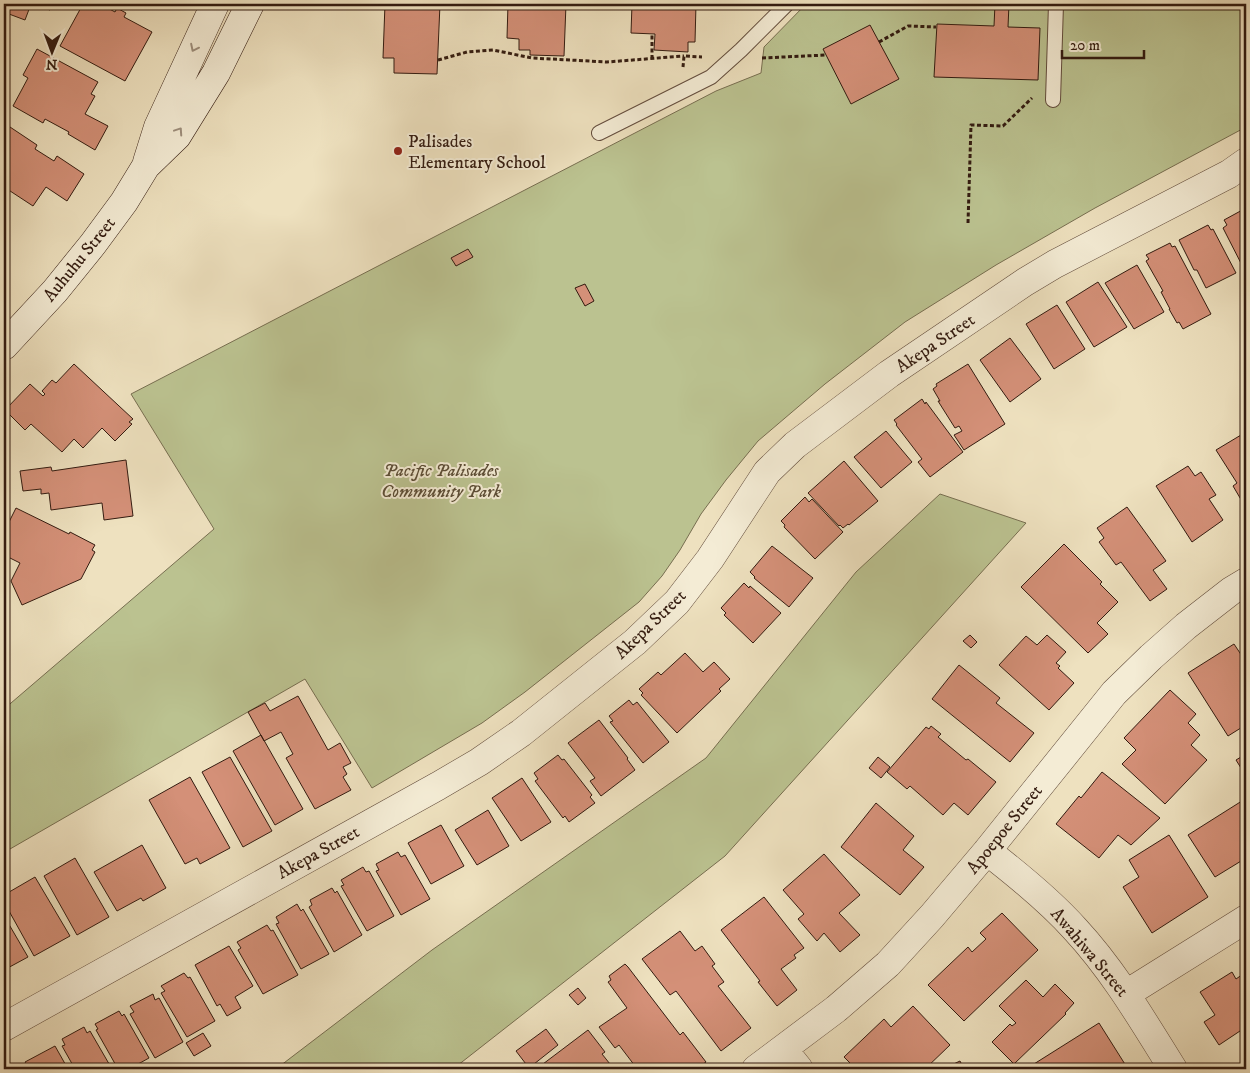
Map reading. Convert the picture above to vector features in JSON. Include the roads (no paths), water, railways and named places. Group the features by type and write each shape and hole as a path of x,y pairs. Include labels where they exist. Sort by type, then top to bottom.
{"street":[{"path":"214,4 247,12"},
{"name":"Auhuhu Street","path":"4,346 55,291 124,202 146,166 158,127 214,4"},
{"name":"Auhuhu Street","path":"146,166 177,136 216,73 247,12"},
{"name":"Akepa Street","path":"4,1027 438,786 479,762 521,733 635,642 677,602 710,559 767,472 795,445 889,374 1025,282 1229,174 1246,162"},
{"name":"Apoepoe Street","path":"756,1069 791,1059 836,1009 888,964 987,851 1114,693 1186,626 1231,591 1246,582"},
{"name":"Awahiwa Street","path":"987,851 1046,900 1076,930 1126,994 1173,1069"},
{"path":"1126,994 1246,919"}],"lane":[{"path":"599,133 711,77 787,4"},
{"path":"1053,100 1056,4"}],"place":[{"name":"Palisades Elementary School","path":"398,151"}],"park label":[{"name":"Pacific Palisades Community Park","path":"441,480"}]}
